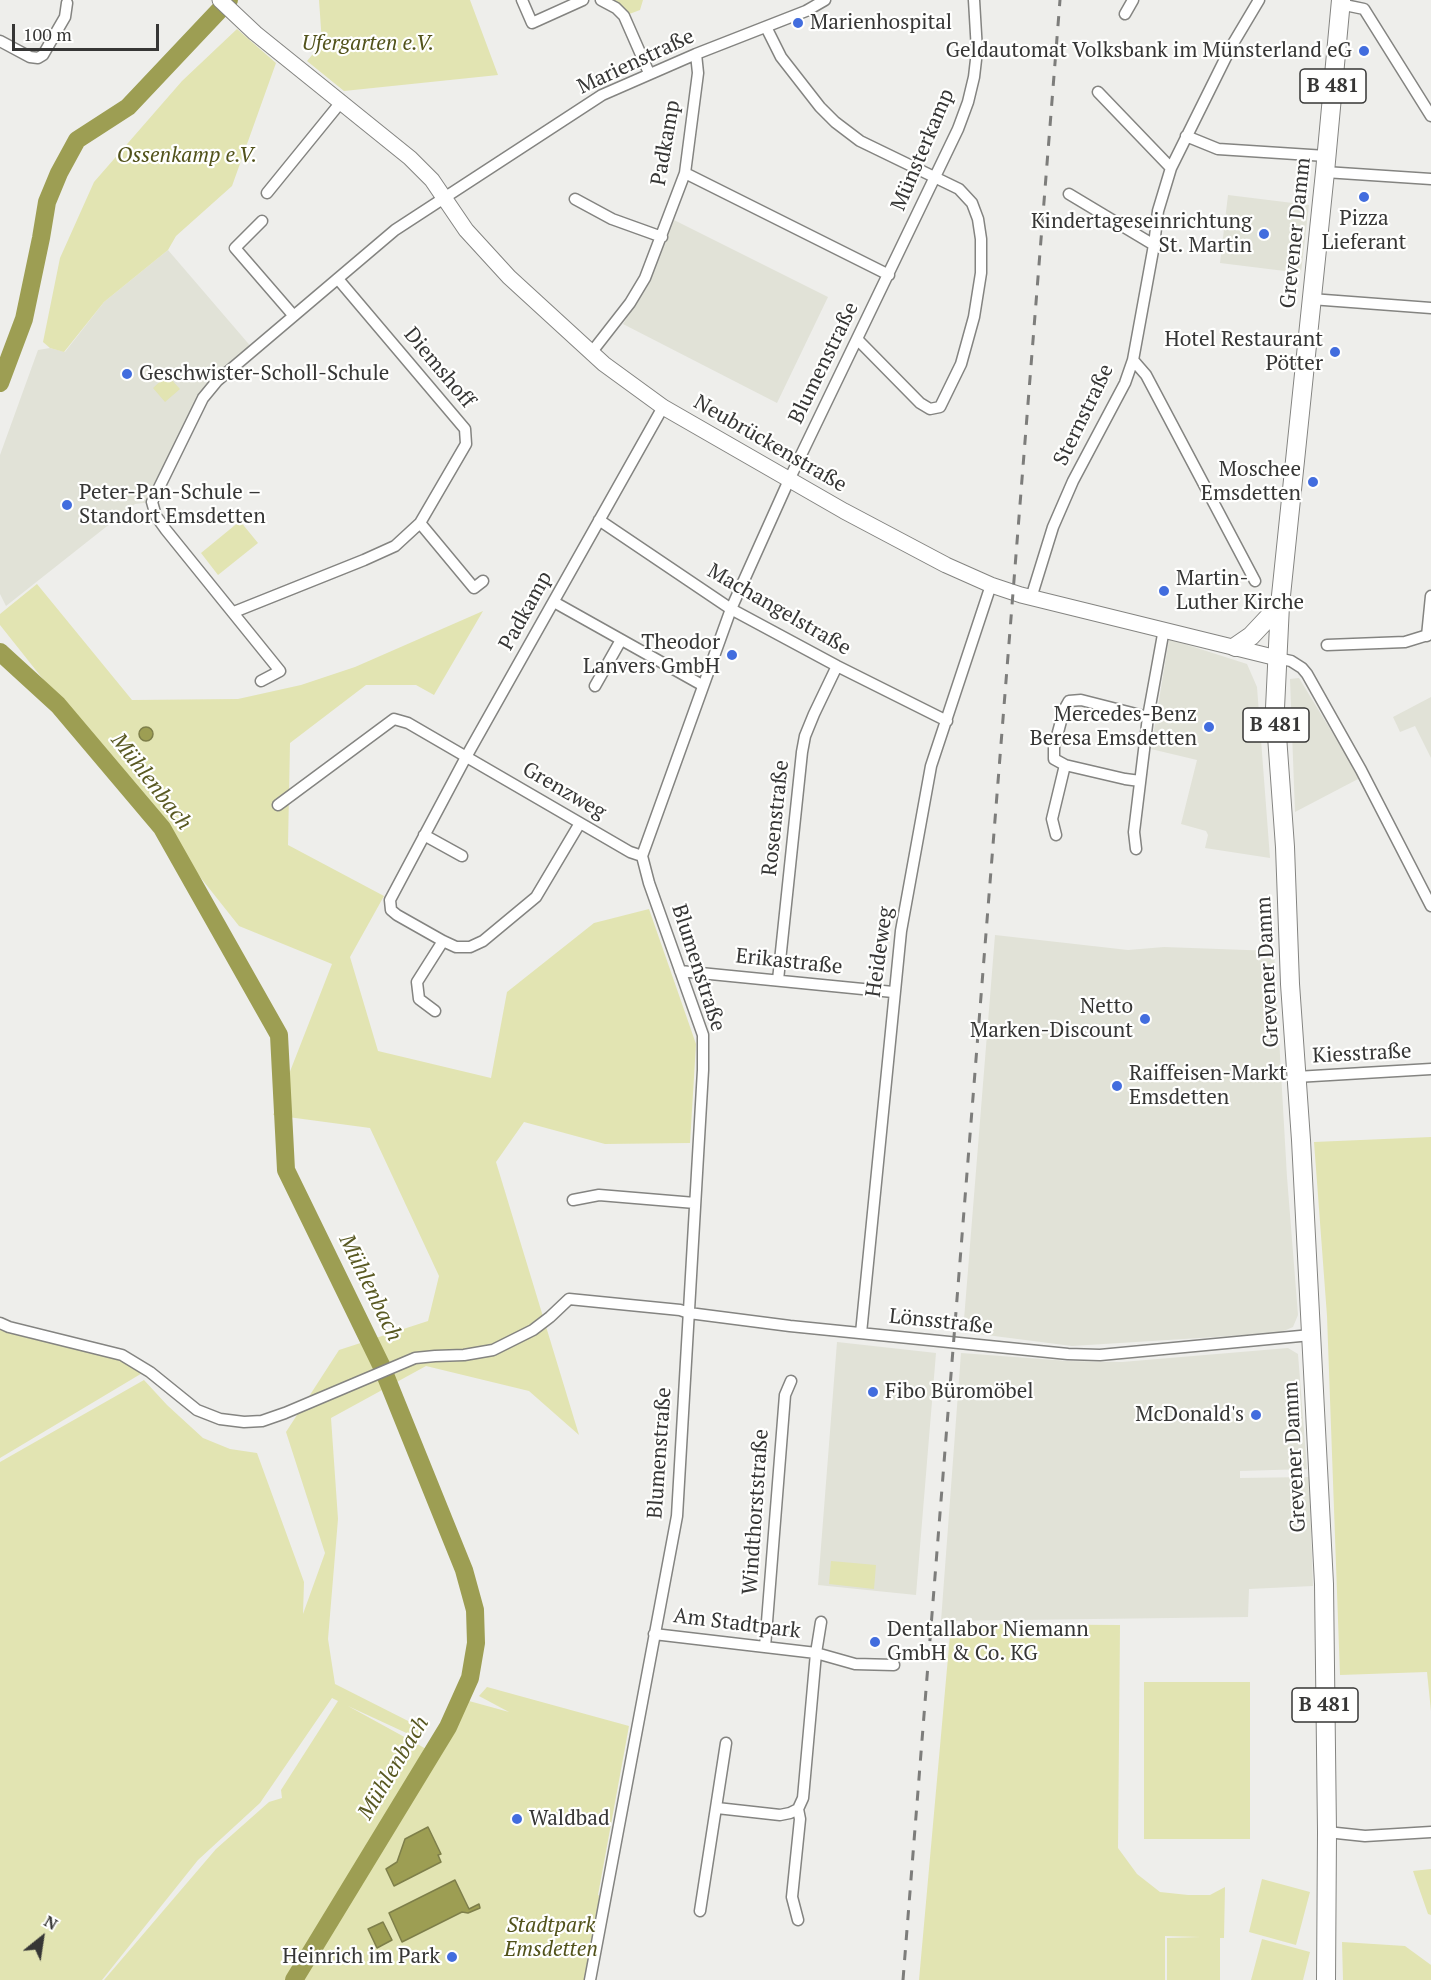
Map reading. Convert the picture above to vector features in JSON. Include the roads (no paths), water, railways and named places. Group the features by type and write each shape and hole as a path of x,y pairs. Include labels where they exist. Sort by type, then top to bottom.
{"main road":[{"name":"Grevener Damm","path":"1326,1980 1324,1584 1290,984 1285,847 1275,708 1280,605 1341,2"},
{"path":"1235,647 1251,636 1280,605"}],"street":[{"name":"Neubrückenstraße","path":"220,0 240,19 411,158 432,180 466,230 520,288 591,353 634,388 663,407 887,534 991,585 1031,598 1276,658"},
{"path":"522,0 532,23 583,0"},
{"path":"601,0 616,8 624,16 650,73"},
{"name":"Marienstraße","path":"443,198 603,95 650,73 806,11 825,0"},
{"name":"Münsterkamp","path":"889,275 958,129 972,85 977,51 974,0"},
{"path":"1125,14 1133,0"},
{"name":"Sternstraße","path":"1031,598 1053,527 1073,481 1125,383 1133,360 1158,211 1171,168 1231,47 1258,0"},
{"path":"1341,2 1364,9 1431,116"},
{"path":"0,41 30,57 38,58 43,55 65,17 67,3"},
{"path":"766,27 780,57 835,122 861,141 959,189 972,203 978,219 981,239 981,273 974,317 961,364 940,407 930,409 920,403 857,339"},
{"name":"Padkamp","path":"591,353 630,303 645,278 685,173 698,73 696,54"},
{"path":"1098,92 1171,168"},
{"path":"267,193 341,102"},
{"path":"1186,135 1218,149 1431,179"},
{"path":"685,173 889,275"},
{"path":"1070,194 1154,245"},
{"path":"261,681 280,670 161,523 156,516 152,502 203,398 217,381 395,230 443,198"},
{"path":"575,199 612,219 662,237"},
{"path":"262,221 235,248 293,315"},
{"name":"Blumenstraße","path":"590,1980 677,1516 703,1070 703,1035 649,883 642,856 731,609 789,480 889,275"},
{"name":"Diemshoff","path":"234,612 395,546 420,523 466,444 465,429 338,279"},
{"path":"1311,299 1431,308"},
{"path":"1133,360 1146,375 1255,581"},
{"name":"Padkamp","path":"443,941 397,915 391,910 390,900 466,757 663,407"},
{"name":"Machangelstraße","path":"599,520 731,609 837,666 947,721"},
{"path":"420,523 474,588 483,581"},
{"name":"Heideweg","path":"861,1333 893,992 901,931 931,766 991,585"},
{"path":"1327,645 1405,642 1429,635 1431,596"},
{"path":"554,602 702,685"},
{"path":"1136,849 1134,832 1148,717 1164,629"},
{"path":"596,686 621,640"},
{"path":"1276,658 1290,661 1307,674 1361,770 1431,906"},
{"name":"Rosenstraße","path":"778,980 802,752 814,714 837,666"},
{"path":"1140,781 1125,780 1065,765 1054,759 1054,747 1069,701 1081,700 1148,717"},
{"name":"Grenzweg","path":"278,805 394,719 408,723 630,852 642,856"},
{"path":"1056,835 1052,819 1065,765"},
{"path":"435,1011 419,999 417,982 443,941 456,947 470,947 483,941 536,897 580,823"},
{"path":"424,835 462,856"},
{"name":"Erikastraße","path":"680,971 893,992"},
{"name":"Kiesstraße","path":"1296,1077 1431,1069"},
{"path":"573,1200 599,1195 695,1203"},
{"name":"Lönsstraße","path":"0,1323 122,1355 150,1372 209,1417 253,1422 262,1421 377,1376 415,1358 464,1355 493,1350 533,1330 569,1299 680,1310 689,1313 861,1333 1068,1354 1100,1355 1311,1335"},
{"name":"Windthorststraße","path":"765,1647 785,1395 791,1381"},
{"name":"Am Stadtpark","path":"798,1920 792,1897 800,1819 798,1809 803,1798 816,1653 821,1622"},
{"name":"Am Stadtpark","path":"654,1634 816,1653 855,1664 894,1665"},
{"path":"700,1911 726,1743"},
{"path":"717,1808 780,1815 790,1814 798,1809"},
{"path":"1327,1832 1365,1836 1431,1832"}],"waterway":[{"name":"Mühlenbach","path":"0,383 24,319 47,202 59,173 77,140 128,107 229,0"},
{"name":"Mühlenbach","path":"0,652 58,705 162,828 279,1035 286,1170 382,1367 464,1570 475,1610 476,1643 470,1678 448,1727 294,1980"}],"railway":[{"path":"903,1980 1060,0"}],"place":[{"name":"Marienhospital","path":"798,23"},
{"name":"Geldautomat Volksbank im Münsterland eG","path":"1364,51"},
{"name":"Pizza Lieferant","path":"1364,197"},
{"name":"Kindertageseinrichtung St. Martin","path":"1264,234"},
{"name":"Hotel Restaurant Pötter","path":"1335,352"},
{"name":"Geschwister-Scholl-Schule","path":"127,374"},
{"name":"Moschee Emsdetten","path":"1313,482"},
{"name":"Peter-Pan-Schule – Standort Emsdetten","path":"67,505"},
{"name":"Martin- Luther Kirche","path":"1164,591"},
{"name":"Theodor Lanvers GmbH","path":"732,655"},
{"name":"Mercedes-Benz Beresa Emsdetten","path":"1209,727"},
{"name":"Netto Marken-Discount","path":"1145,1019"},
{"name":"Raiffeisen-Markt Emsdetten","path":"1117,1086"},
{"name":"Fibo Büromöbel","path":"873,1392"},
{"name":"McDonald's","path":"1256,1415"},
{"name":"Dentallabor Niemann GmbH & Co. KG","path":"875,1642"},
{"name":"Waldbad","path":"517,1819"},
{"name":"Heinrich im Park","path":"452,1957"}],"park label":[{"name":"Ufergarten e.V.","path":"368,44"},
{"name":"Ossenkamp e.V.","path":"187,156"},
{"name":"Stadtpark Emsdetten","path":"551,1938"}]}
